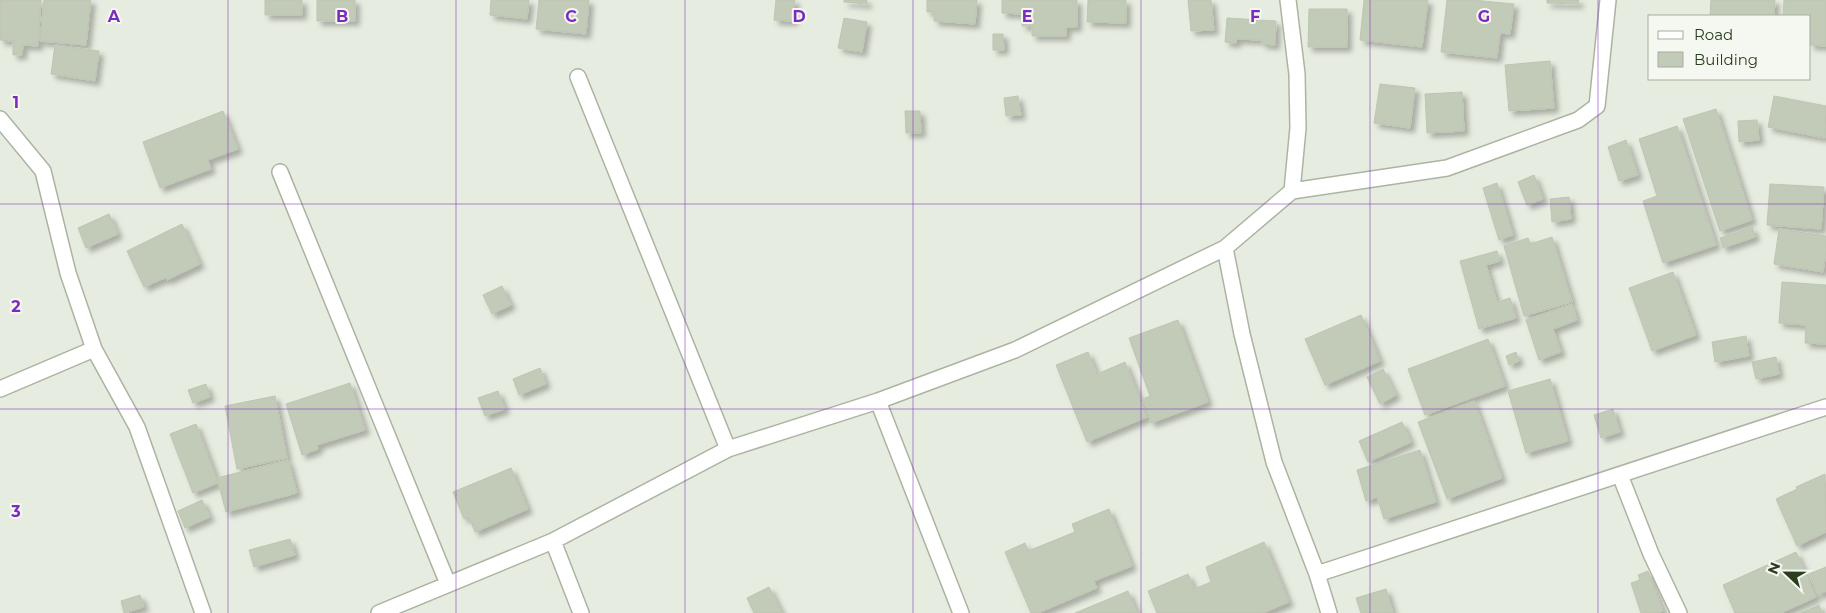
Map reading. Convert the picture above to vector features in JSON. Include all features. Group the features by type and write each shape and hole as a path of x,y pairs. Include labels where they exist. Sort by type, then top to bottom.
{"street":[{"path":"1288,0 1296,74 1298,128 1292,191"},
{"path":"379,613 553,541 728,449 878,401 1015,350 1225,248 1292,191 1447,168 1578,120 1597,106 1608,0"},
{"path":"578,77 728,449"},
{"path":"0,120 43,171 68,273 94,349 137,427 203,613"},
{"path":"280,172 448,584"},
{"path":"1225,248 1242,334 1274,462 1329,613"},
{"path":"0,389 94,349"},
{"path":"878,401 961,613"},
{"path":"1316,574 1826,407"},
{"path":"1620,475 1651,554 1679,613"},
{"path":"553,541 581,613"}],"building":[{"path":"0,0 41,0 38,46 23,45 22,55 13,55 13,41 0,40"},
{"path":"44,0 91,0 86,45 40,41"},
{"path":"265,0 302,0 302,15 265,15"},
{"path":"317,0 355,0 355,21 317,21"},
{"path":"491,0 529,0 527,19 490,15"},
{"path":"539,0 589,0 586,34 536,29"},
{"path":"776,0 795,0 793,21 774,20"},
{"path":"844,0 867,0 867,4 844,2"},
{"path":"927,0 977,0 975,24 934,21 934,12 927,12"},
{"path":"1002,0 1077,0 1077,27 1066,27 1066,36 1032,36 1032,26 1022,26 1022,14 1002,13"},
{"path":"1088,0 1126,0 1126,23 1087,22"},
{"path":"1188,0 1211,0 1214,30 1191,31"},
{"path":"1364,0 1428,0 1422,47 1360,40"},
{"path":"1447,0 1473,0 1514,4 1510,34 1500,33 1497,58 1441,52"},
{"path":"1547,0 1579,0 1578,4 1547,3"},
{"path":"1711,0 1775,0 1774,15 1710,15"},
{"path":"1784,0 1826,0 1826,46 1811,45 1811,15 1783,15"},
{"path":"1309,9 1347,9 1347,47 1308,47"},
{"path":"844,18 867,22 862,52 838,48"},
{"path":"1227,18 1276,21 1275,45 1262,44 1262,40 1236,39 1236,43 1225,42"},
{"path":"993,34 1003,34 1004,50 993,50"},
{"path":"55,45 99,51 95,81 51,74"},
{"path":"1550,61 1554,108 1509,111 1505,65"},
{"path":"1380,84 1415,88 1410,128 1374,123"},
{"path":"1462,92 1464,131 1427,133 1425,94"},
{"path":"1018,96 1021,115 1006,116 1004,98"},
{"path":"1774,96 1826,106 1825,138 1768,127"},
{"path":"1716,109 1752,220 1720,231 1683,119"},
{"path":"223,111 238,149 208,160 211,169 160,188 143,142"},
{"path":"905,111 920,111 921,133 906,133"},
{"path":"1757,120 1759,140 1739,142 1738,121"},
{"path":"1677,126 1716,245 1663,263 1643,201 1657,196 1639,139"},
{"path":"1626,140 1638,175 1619,181 1608,147"},
{"path":"1534,175 1543,199 1527,205 1518,182"},
{"path":"1497,183 1513,235 1499,240 1483,188"},
{"path":"1770,184 1824,187 1821,229 1767,225"},
{"path":"1569,197 1571,219 1552,222 1550,199"},
{"path":"109,214 118,234 86,248 78,228"},
{"path":"182,224 200,264 167,280 165,278 144,287 127,251"},
{"path":"1752,227 1755,237 1723,248 1720,238"},
{"path":"1779,229 1826,236 1823,272 1774,264"},
{"path":"1552,237 1572,302 1524,316 1504,246 1528,238 1530,244"},
{"path":"1497,251 1500,261 1486,265 1497,302 1510,298 1516,318 1479,329 1460,261"},
{"path":"1673,272 1696,335 1652,351 1629,288"},
{"path":"1782,282 1826,285 1826,344 1805,343 1806,325 1779,323"},
{"path":"502,286 511,305 492,314 483,295"},
{"path":"1572,304 1577,320 1553,329 1561,352 1539,360 1526,320"},
{"path":"1361,315 1380,361 1325,385 1305,339"},
{"path":"1178,320 1208,402 1151,423 1143,399 1150,396 1129,338"},
{"path":"1746,336 1749,356 1715,362 1712,342"},
{"path":"1488,339 1505,386 1425,415 1408,369"},
{"path":"1088,352 1097,374 1125,362 1147,417 1087,442 1056,365"},
{"path":"1516,352 1519,361 1509,365 1506,356"},
{"path":"1776,357 1779,374 1756,379 1752,362"},
{"path":"540,368 546,384 519,395 513,379"},
{"path":"1383,369 1396,395 1380,404 1367,377"},
{"path":"1550,379 1568,441 1526,453 1508,391"},
{"path":"350,383 365,430 317,445 318,449 302,455 286,404"},
{"path":"206,384 210,397 193,403 188,390"},
{"path":"498,391 505,409 485,416 478,398"},
{"path":"275,396 287,458 237,469 225,406"},
{"path":"1474,401 1502,478 1447,499 1418,422"},
{"path":"1613,409 1620,432 1601,438 1594,415"},
{"path":"1402,422 1411,442 1368,462 1359,441"},
{"path":"196,424 218,483 193,493 170,434"},
{"path":"1420,450 1436,502 1384,519 1377,497 1366,501 1357,470"},
{"path":"288,460 297,493 226,512 217,478"},
{"path":"511,468 528,509 475,532 469,517 464,519 453,492"},
{"path":"1825,474 1826,532 1797,546 1776,499 1797,489 1796,487"},
{"path":"202,500 210,517 185,528 178,511"},
{"path":"1109,509 1132,566 1094,581 1097,588 1038,613 1031,613 1005,552 1025,543 1028,551 1075,532 1072,524"},
{"path":"290,539 295,555 254,567 249,550"},
{"path":"1264,542 1289,602 1263,613 1157,613 1148,591 1188,574 1194,589 1211,582 1206,567"},
{"path":"1796,552 1816,597 1781,613 1735,613 1723,585"},
{"path":"1826,567 1826,591 1818,595 1809,574"},
{"path":"1648,571 1663,611 1657,613 1641,613 1631,583 1640,580 1638,575"},
{"path":"769,587 782,613 754,613 747,598"},
{"path":"1386,589 1393,613 1361,613 1356,598"},
{"path":"1128,591 1137,613 1075,613"},
{"path":"140,595 144,607 124,613 121,601"},
{"path":"1819,605 1822,613 1800,613"}]}
